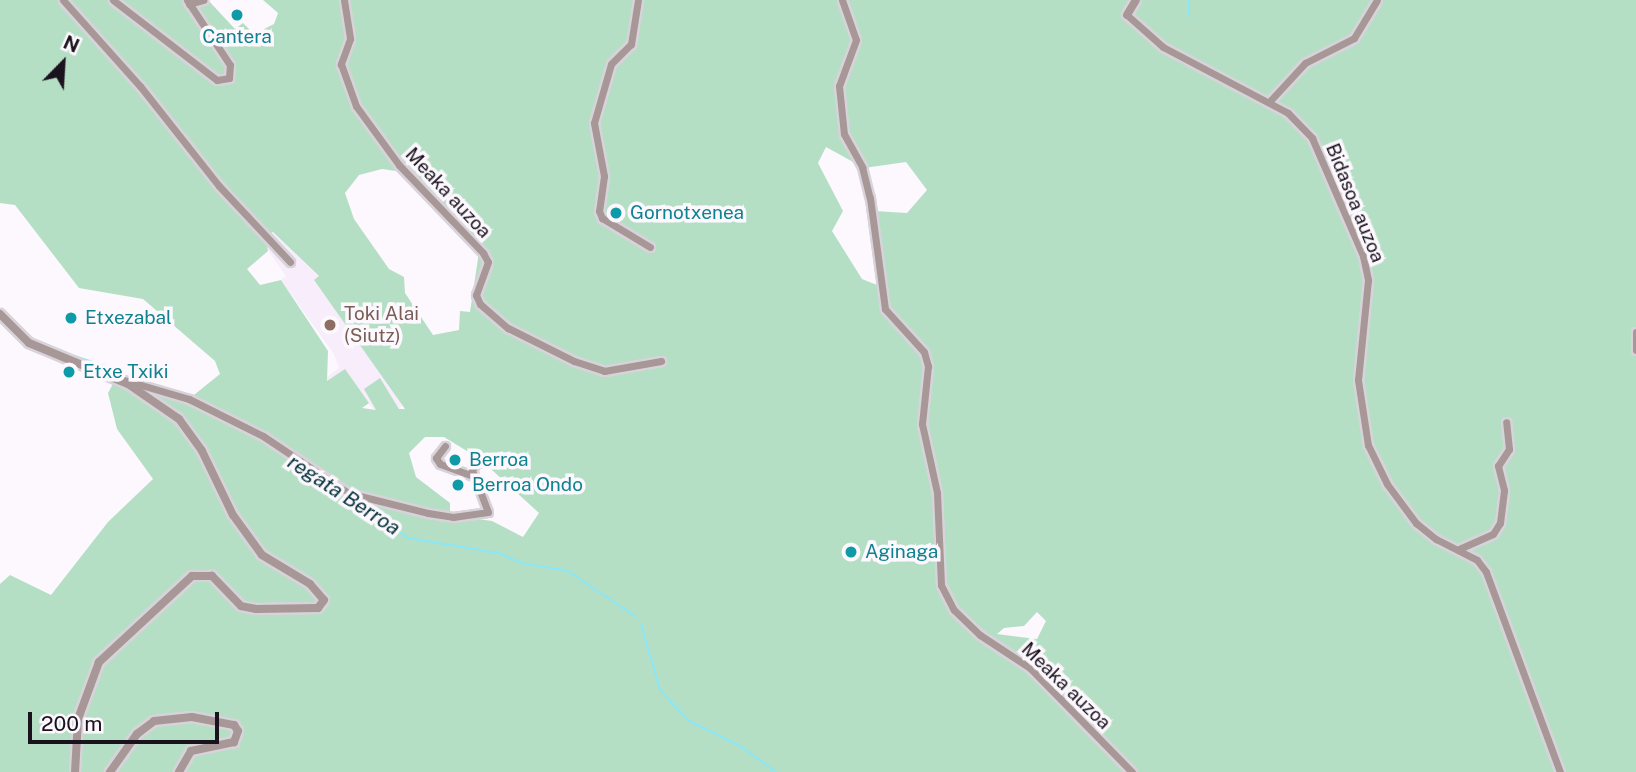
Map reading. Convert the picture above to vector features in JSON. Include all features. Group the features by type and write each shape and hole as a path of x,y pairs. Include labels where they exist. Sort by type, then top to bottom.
{"street":[{"path":"63,0 140,86 219,186 290,262"},
{"path":"113,0 218,80 229,78 230,65 188,2 203,0"},
{"name":"Meaka auzoa","path":"344,0 350,39 341,64 356,106 399,165 483,253 488,262 475,296 480,304 508,328 573,361 604,370 661,361"},
{"path":"638,0 631,44 611,64 594,123 604,176 599,211 602,218 650,247"},
{"name":"Meaka auzoa","path":"842,0 856,40 839,86 844,134 862,167 872,208 885,309 924,352 928,366 922,424 937,493 941,585 954,610 980,635 1030,668 1132,772"},
{"path":"1127,15 1136,0"},
{"path":"1269,102 1305,63 1354,38 1377,0"},
{"name":"Bidasoa auzoa","path":"1127,15 1163,47 1296,119 1312,138 1363,256 1368,290 1358,380 1366,435 1375,462 1416,523 1477,560 1486,572 1560,772"},
{"path":"0,314 45,352 116,378 189,399 297,455 348,493 453,517 488,512 483,491 471,475 440,464 436,458 445,446"},
{"path":"1636,332 1636,350"},
{"path":"75,772 78,719 99,663 192,576 212,576 241,606 256,609 318,608 324,600 310,584 262,555 233,515 202,452 179,419 116,378"},
{"path":"1459,550 1493,534 1500,523 1504,490 1498,466 1509,449 1506,422"},
{"path":"471,475 476,463 503,457"},
{"path":"110,772 136,734 154,721 192,717 234,725 239,731 234,741 191,751 179,772"}],"shaded area":[{"name":"Toki Alai (Siutz)","path":"273,232 319,277 314,281 385,375 402,406 384,420 368,403 351,415 326,378 339,368 334,354 281,280 286,276 262,242"}],"green space":[{"path":"0,0 208,0 235,29 243,23 254,34 274,24 278,13 263,0 1636,0 1636,772 0,772 0,584 10,575 51,595 108,522 153,479 117,429 108,393 116,378 189,399 220,374 215,361 143,299 79,288 15,205 0,203","holes":["826,147 864,168 906,162 927,190 907,213 874,211 877,285 862,279 832,231 843,211 818,163","382,169 403,172 479,252 470,312 460,311 459,330 433,335 405,293 404,277 389,269 354,219 345,193 359,175","273,232 319,276 314,280 405,409 399,409 380,378 364,389 376,410 362,408 369,403 345,369 327,381 328,351 281,280 260,285 247,269 268,251 265,236","425,437 444,437 480,459 539,513 523,537 492,521 450,515 450,503 416,477 409,453","1037,612 1046,621 1037,639 997,634 1004,628 1024,626"]}],"waterway":[{"path":"1189,0 1189,16"},
{"path":"0,319 22,342"},
{"path":"33,349 41,354"},
{"name":"regata Berroa","path":"61,352 106,366 123,376"},
{"name":"regata Berroa","path":"132,379 163,388"},
{"name":"regata Berroa","path":"244,431 273,447"},
{"name":"regata Berroa","path":"355,498 408,538 499,553 521,563 568,571 636,617"},
{"name":"regata Berroa","path":"641,624 660,690 689,721 742,747 776,772"}],"place":[{"name":"Cantera","path":"237,15"},
{"name":"Gornotxenea","path":"616,213"},
{"name":"Etxezabal","path":"71,318"},
{"name":"Toki Alai (Siutz)","path":"330,325"},
{"name":"Etxe Txiki","path":"69,372"},
{"name":"Berroa","path":"455,460"},
{"name":"Berroa Ondo","path":"458,485"},
{"name":"Aginaga","path":"851,552"}]}
